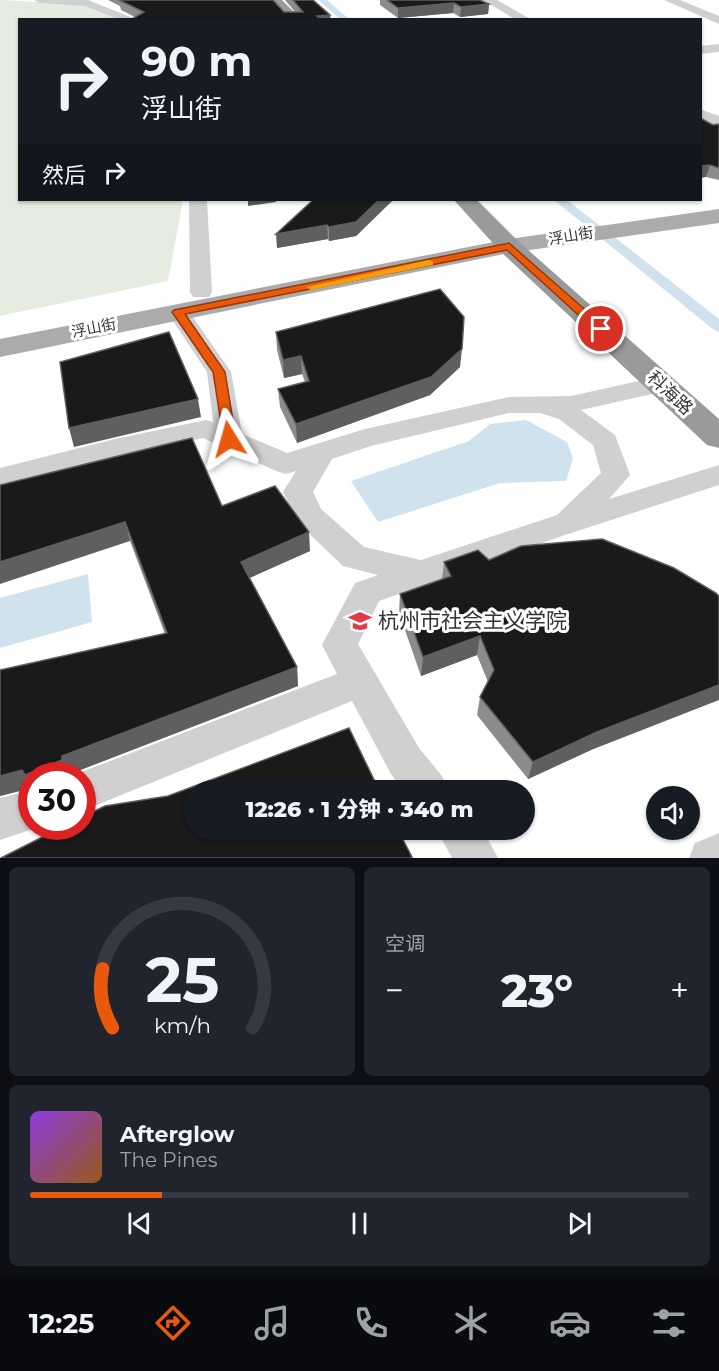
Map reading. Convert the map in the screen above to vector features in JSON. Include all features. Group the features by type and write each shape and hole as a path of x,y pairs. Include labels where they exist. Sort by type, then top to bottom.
{"highway":[{"path":"262,0 280,18"},
{"path":"274,0 293,18"},
{"name":"科海路","path":"466,201 516,239 719,410"},
{"name":"科海路","path":"489,201 516,239 661,384 719,437"}],"main road":[{"name":"浮山街","path":"619,224 719,204"},
{"name":"浮山街","path":"0,333 201,292 516,239 619,224 719,216"},
{"name":"浮山街","path":"0,348 516,239"}],"street":[{"path":"40,0 87,3 127,18"},
{"path":"489,0 522,18"},
{"path":"675,2 719,20"},
{"path":"702,49 719,48"},
{"path":"702,113 719,123"},
{"path":"198,201 201,292"},
{"path":"178,312 219,372 229,439"},
{"path":"0,478 115,448 206,429 286,464 365,438 509,405 571,404 661,384"},
{"path":"544,405 568,413 605,441 616,475 567,523"},
{"path":"322,452 298,492 310,516 354,557 421,573"},
{"path":"420,780 405,761 340,645 368,592 567,523 719,475"},
{"path":"96,785 361,681"},
{"path":"0,819 18,814"},
{"path":"465,840 477,858"},
{"path":"710,858 719,854"}],"shaded area":[{"path":"0,0 91,5 120,18 18,18 18,201 183,201 168,281 0,316"}],"water":[{"path":"526,420 567,442 573,458 566,481 500,483 378,522 351,481 469,441 490,424"},
{"path":"88,574 92,622 0,648 0,598"}],"building":[{"path":"119,0 273,0 284,12 303,12 293,0 313,0 330,15 317,16 319,18 134,18 144,12"},
{"path":"387,0 480,0 489,4 461,7 454,3 398,8"},
{"path":"702,119 713,125 719,125 719,168 710,165 702,166"},
{"path":"312,201 378,201 356,222 276,234"},
{"path":"440,289 464,317 462,349 431,377 296,424 278,389 309,381 301,356 283,360 276,332"},
{"path":"169,332 198,399 69,428 60,362"},
{"path":"192,438 222,506 275,486 309,532 241,562 297,667 62,756 62,760 57,762 18,762 18,771 0,776 0,670 167,633 125,522 0,562 0,485"},
{"path":"602,539 674,568 719,596 719,685 597,732 533,762 480,697 494,670 480,636 423,657 400,594 451,576 444,562 478,550 489,560 521,546"},
{"path":"349,728 374,780 211,780"},
{"path":"184,790 184,840 403,840 412,857 1,858 36,840 96,840 96,810 105,806 168,796"}],"waterway":[{"path":"322,0 344,18"},
{"path":"561,201 719,327"}],"slow traffic":[{"path":"311,287 429,263"}],"place":[{"name":"杭州市社会主义学院","path":"360,621"}],"route":[{"path":"229,439 219,372 178,312 509,246 601,329"}]}
